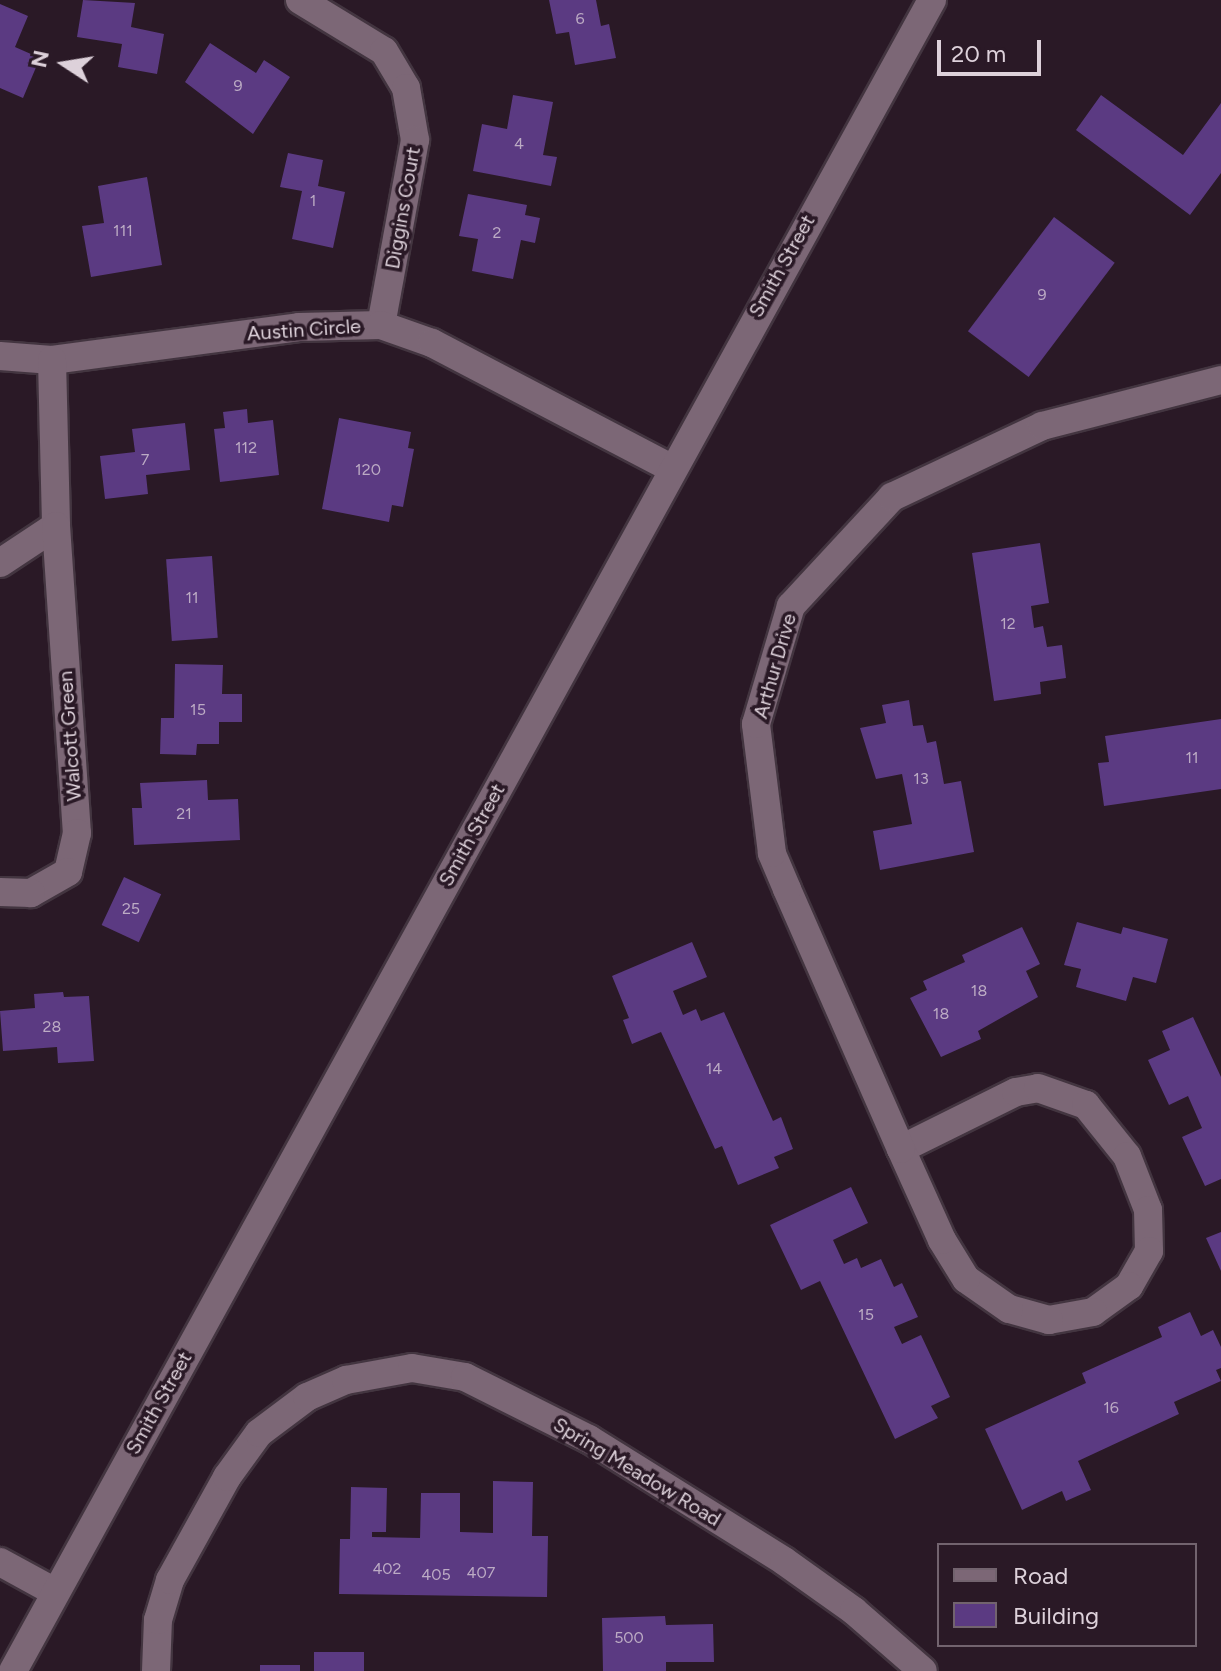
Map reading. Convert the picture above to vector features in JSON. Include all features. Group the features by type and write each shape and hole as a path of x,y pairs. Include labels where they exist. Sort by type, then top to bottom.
{"street":[{"name":"Diggins Court","path":"300,0 384,51 406,88 415,140 381,325"},
{"name":"Smith Street","path":"13,1671 671,468 932,0"},
{"name":"Austin Circle","path":"0,356 52,360 299,327 381,325 432,343 671,468"},
{"name":"Walcott Green","path":"0,892 31,893 68,872 77,833 56,526 52,360"},
{"name":"Arthur Drive","path":"901,1149 1016,1092 1038,1088 1086,1105 1127,1156 1148,1210 1149,1251 1129,1286 1093,1312 1049,1320 1009,1309 966,1279 942,1240 901,1149 772,853 756,724 791,606 892,497 1042,426 1221,380"},
{"path":"0,563 56,526"},
{"name":"Spring Meadow Road","path":"156,1671 158,1620 170,1580 227,1477 259,1433 307,1397 346,1380 412,1368 465,1377 589,1439 784,1561 854,1611 923,1671"},
{"path":"0,1562 55,1592"}],"building":[{"path":"83,0 135,3 131,27 164,34 157,74 118,67 122,44 77,37"},
{"path":"549,0 596,0 601,26 609,24 616,58 575,65 569,32 556,34"},
{"path":"0,4 28,16 15,47 40,58 23,98 0,88"},
{"path":"210,43 256,73 264,60 290,77 253,134 185,82"},
{"path":"513,95 553,102 543,155 557,157 551,186 473,171 482,124 507,129"},
{"path":"1101,95 1183,155 1221,103 1221,173 1190,215 1076,130"},
{"path":"288,153 323,160 318,186 345,192 333,248 292,239 302,191 280,187"},
{"path":"147,177 162,265 91,277 82,226 104,223 98,186"},
{"path":"468,194 527,205 525,215 540,218 535,243 521,240 513,279 472,271 478,239 459,236"},
{"path":"1054,217 1115,263 1029,377 968,331"},
{"path":"247,409 248,423 273,420 279,475 220,482 214,429 225,428 223,412"},
{"path":"339,418 411,432 408,448 414,449 403,507 392,505 389,522 322,509"},
{"path":"185,423 190,470 146,475 148,494 105,499 100,456 135,452 132,429"},
{"path":"1040,543 1049,603 1031,606 1034,628 1043,626 1047,647 1062,645 1066,678 1040,682 1041,694 994,701 972,553"},
{"path":"212,556 218,638 172,641 166,559"},
{"path":"175,664 223,665 222,694 242,694 242,722 219,722 219,744 197,744 196,755 160,754 161,718 174,718"},
{"path":"909,700 913,726 923,725 927,743 936,741 944,784 961,781 974,852 880,870 873,831 912,824 902,774 876,779 860,728 886,723 882,705"},
{"path":"1221,719 1221,789 1104,806 1098,763 1109,762 1105,736"},
{"path":"207,780 208,800 238,799 240,840 134,845 132,808 142,808 140,783"},
{"path":"124,877 161,894 139,942 102,925"},
{"path":"1077,922 1121,934 1123,927 1168,939 1156,983 1133,977 1126,1001 1076,987 1081,969 1064,965"},
{"path":"1022,927 1040,964 1026,971 1038,997 978,1031 981,1039 941,1057 910,998 927,990 923,981 965,962 962,955"},
{"path":"692,942 707,977 673,991 683,1015 696,1009 701,1021 724,1012 773,1121 781,1117 793,1149 774,1157 779,1168 738,1185 722,1146 715,1149 661,1032 632,1044 623,1020 629,1018 612,976"},
{"path":"63,992 64,997 89,996 94,1061 58,1063 57,1047 3,1051 0,1011 35,1008 34,994"},
{"path":"1193,1017 1221,1077 1221,1179 1205,1186 1182,1137 1202,1128 1188,1096 1169,1105 1148,1060 1170,1050 1162,1031"},
{"path":"851,1187 868,1223 833,1240 844,1264 857,1258 861,1268 881,1259 894,1287 902,1283 918,1317 894,1327 902,1344 921,1335 950,1397 931,1406 938,1418 895,1439 820,1281 801,1290 770,1225"},
{"path":"1221,1232 1221,1271 1206,1238"},
{"path":"1190,1312 1201,1336 1213,1330 1221,1347 1221,1368 1216,1370 1221,1381 1174,1402 1179,1414 1078,1461 1091,1490 1066,1501 1062,1491 1022,1510 985,1429 1086,1383 1082,1373 1162,1337 1158,1327"},
{"path":"493,1481 533,1482 532,1536 548,1536 547,1597 339,1594 340,1539 350,1539 351,1487 387,1488 386,1532 372,1532 372,1537 420,1538 421,1493 460,1493 460,1532 493,1533"},
{"path":"665,1616 666,1625 713,1624 714,1662 666,1662 666,1671 603,1671 602,1618"},
{"path":"314,1652 364,1652 364,1671 314,1671"},
{"path":"260,1665 300,1665 300,1671 260,1671"}]}
